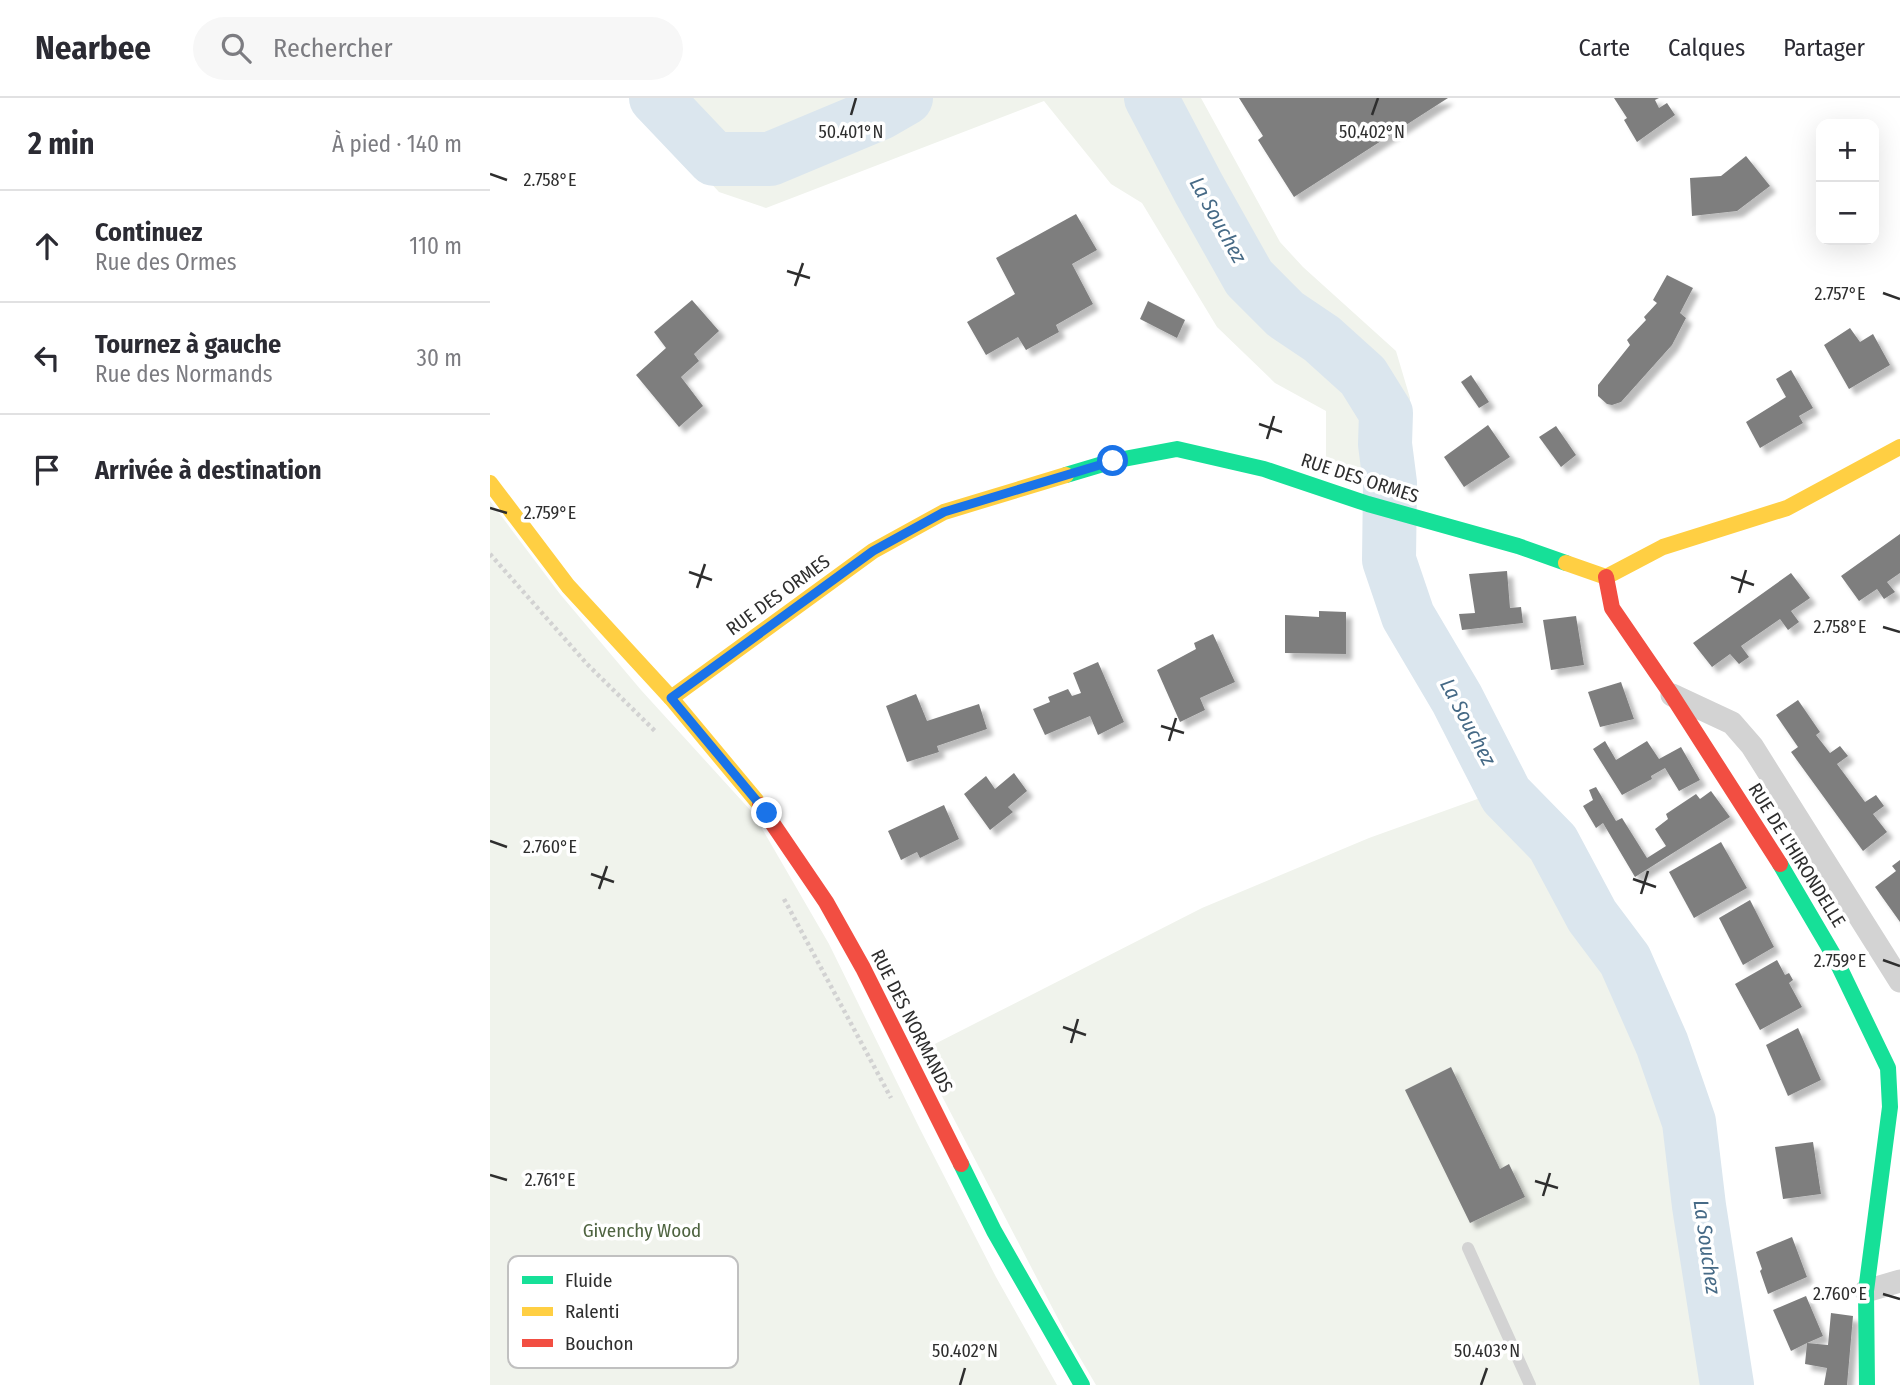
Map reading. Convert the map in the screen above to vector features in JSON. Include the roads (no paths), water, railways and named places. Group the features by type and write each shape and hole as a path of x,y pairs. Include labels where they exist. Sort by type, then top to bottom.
{"street":[{"path":"1606,577 1663,547 1787,508 1900,447"},
{"name":"RUE DES ORMES","path":"671,698 873,551 944,512 1113,461 1177,449 1264,469 1409,516 1518,546 1606,577"},
{"name":"RUE DES NORMANDS","path":"490,483 568,586 671,698 767,813 826,902 863,968 994,1231 1082,1385"},
{"name":"RUE DE L'HIRONDELLE","path":"1606,577 1612,608 1671,694 1776,858 1834,956 1888,1068 1890,1107 1866,1291 1867,1385"},
{"path":"1671,694 1732,723 1752,747 1900,981"},
{"path":"1885,1142 1900,1121"},
{"path":"1866,1291 1900,1281"}],"lane":[{"path":"1468,1248 1530,1385"}],"waterway":[{"name":"La Souchez","path":"656,98 714,159 770,159 880,113 906,98"},
{"name":"La Souchez","path":"1151,98 1249,278 1285,314 1322,339 1363,376 1386,413 1385,444 1390,483 1389,560 1408,616 1457,699 1506,795 1553,843 1592,916 1625,960 1662,1044 1689,1122 1699,1206 1727,1385"}],"park label":[{"name":"Givenchy Wood","path":"642,1230"}]}
